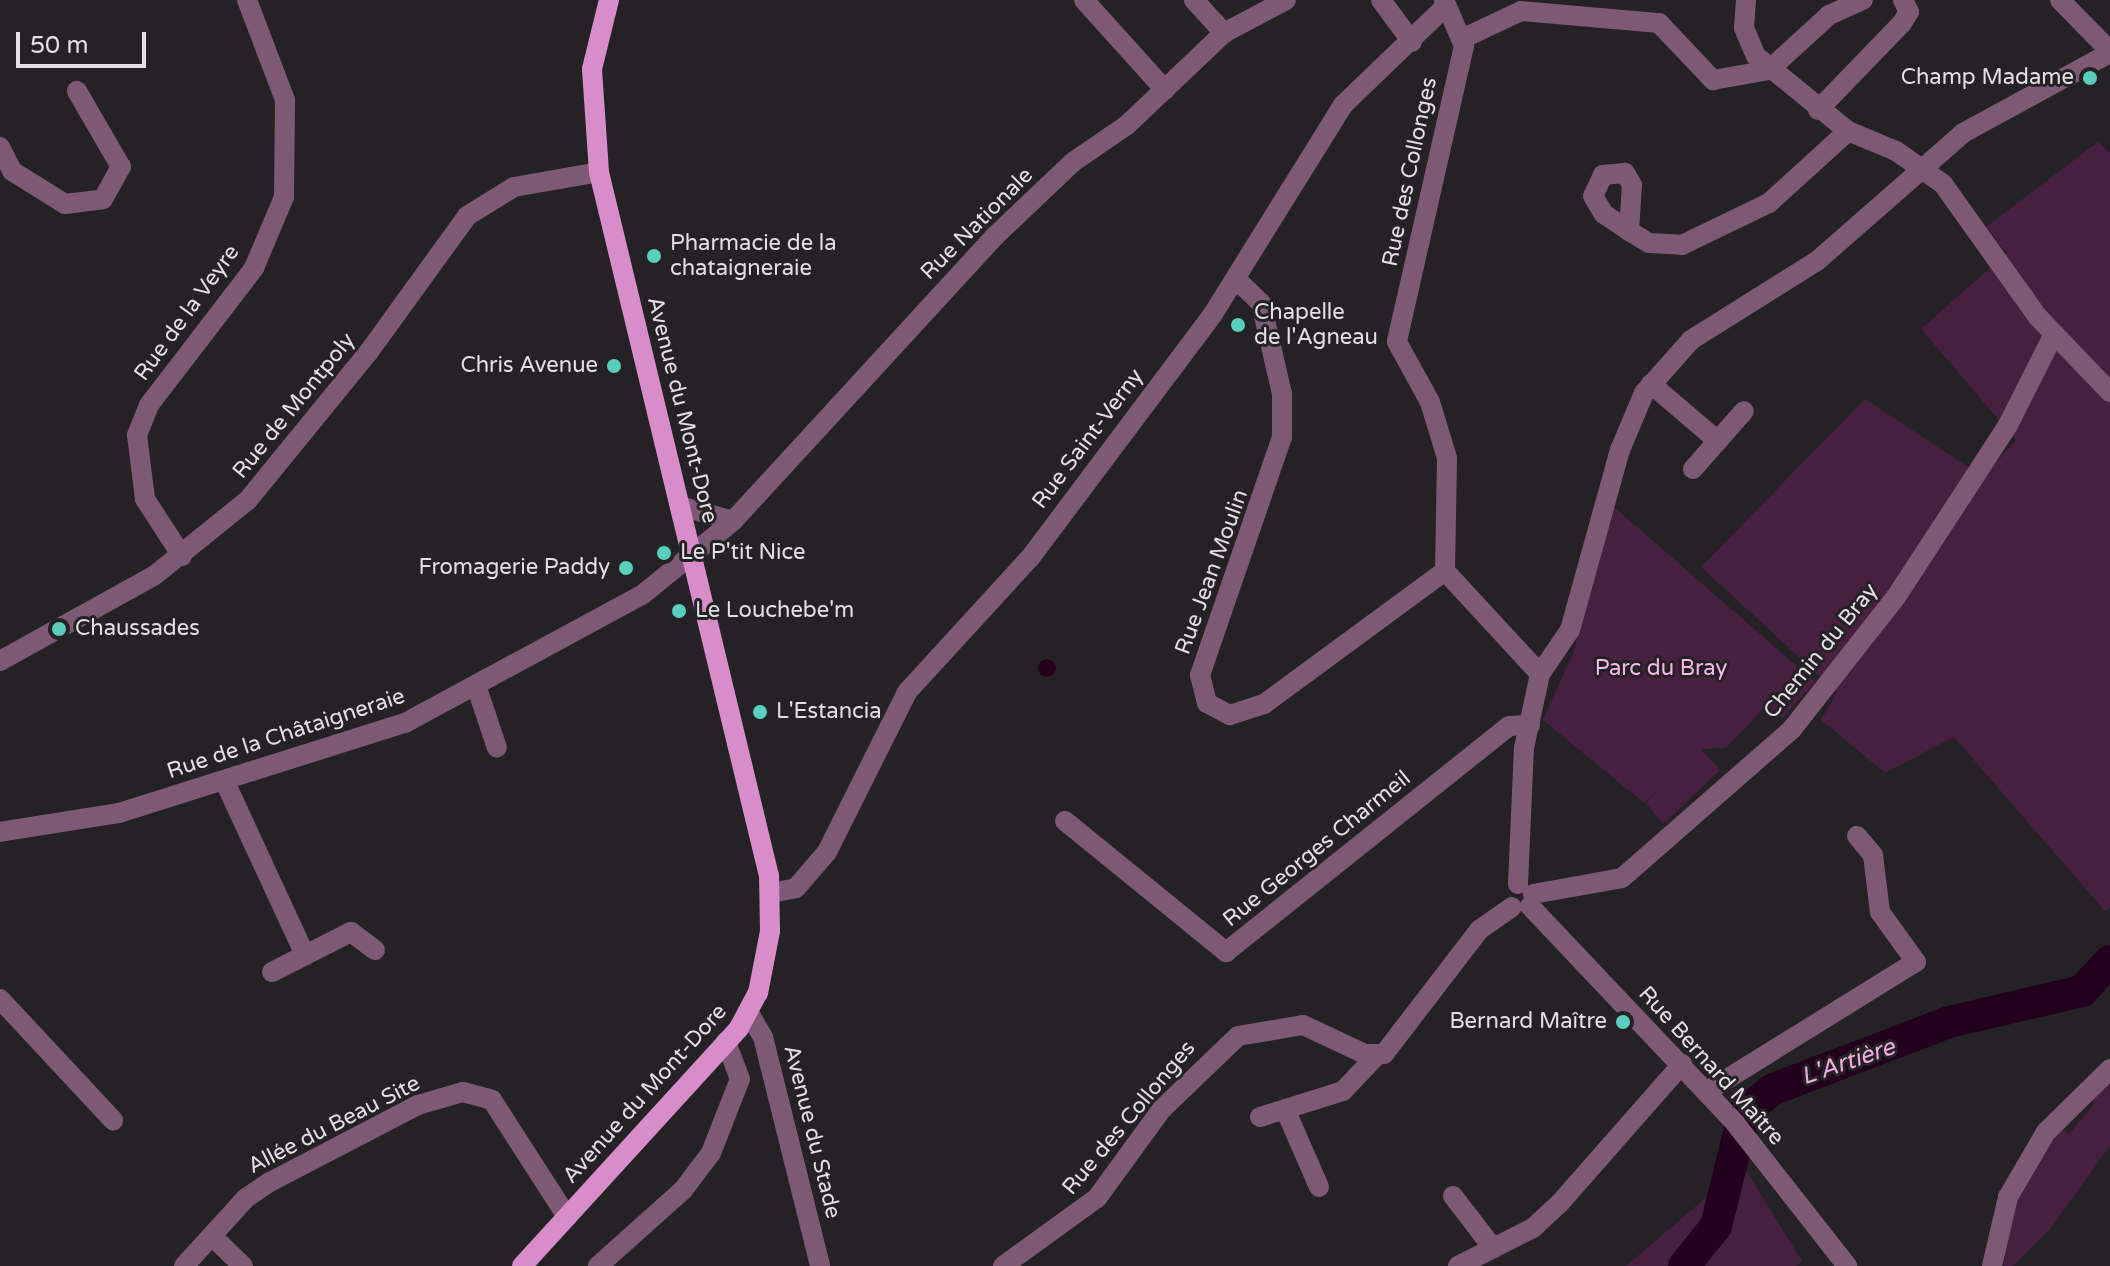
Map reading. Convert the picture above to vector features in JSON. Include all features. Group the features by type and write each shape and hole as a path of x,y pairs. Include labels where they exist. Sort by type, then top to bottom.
{"main road":[{"name":"Avenue du Mont-Dore","path":"522,1266 749,1013 763,975 771,893 599,172 592,69 608,1"}],"street":[{"name":"Rue de la Veyre","path":"182,556 145,499 137,435 149,405 254,268 284,197 285,100 247,0"},
{"path":"1084,0 1165,90"},
{"path":"1194,0 1224,33"},
{"name":"Rue Nationale","path":"693,556 733,521 994,237 1165,90 1224,33 1286,0"},
{"path":"1381,0 1412,42"},
{"path":"1746,0 1747,41 1769,70 1848,131 1924,166 2054,334 2110,392"},
{"path":"1445,3 1464,38 1521,11 1659,23 1713,80 1769,70 1825,7 1863,0"},
{"path":"1818,110 1902,23 1909,12 1903,0"},
{"path":"1260,1117 1343,1091 1377,1055 1394,1047 1490,918 1523,898 1530,725 1540,674 1570,630 1620,450 1651,384 1703,330 1817,261 1924,166 1984,119 2110,52 2060,0"},
{"name":"Rue Saint-Verny","path":"771,893 796,888 827,852 907,692 1030,558 1237,280 1343,105 1412,42 1445,3"},
{"name":"Rue des Collonges","path":"1445,571 1447,458 1430,402 1397,342 1464,38"},
{"path":"0,147 12,171 65,204 103,199 121,167 77,91"},
{"path":"1629,231 1664,247 1738,220 1779,195 1848,131"},
{"name":"Rue de Montpoly","path":"0,661 182,556 278,466 467,216 514,187 599,172"},
{"name":"Rue Jean Moulin","path":"1237,280 1261,303 1282,394 1282,437 1200,675 1207,703 1230,715 1252,711 1445,571"},
{"name":"Chemin du Bray","path":"1523,898 1622,878 1792,729 1896,597 2008,425 2054,334"},
{"path":"1651,384 1718,441"},
{"path":"1693,469 1744,411"},
{"path":"680,506 733,521"},
{"name":"Rue de la Châtaigneraie","path":"0,832 47,829 225,782 405,723 642,595 693,556"},
{"path":"1445,571 1540,674"},
{"path":"476,685 497,748"},
{"name":"Rue Georges Charmeil","path":"1065,821 1226,952 1509,726 1530,725"},
{"path":"225,782 305,955"},
{"path":"1706,1092 1916,962 1880,912 1873,855 1857,836"},
{"name":"Rue Bernard Maître","path":"1523,898 1682,1064 1740,1130 1847,1266"},
{"path":"272,972 351,932 375,950"},
{"path":"0,999 113,1120"},
{"name":"Avenue du Stade","path":"749,1013 763,1037 820,1266"},
{"name":"Rue des Collonges","path":"1003,1266 1097,1198 1162,1109 1238,1036 1303,1025 1377,1055"},
{"path":"598,1266 683,1190 711,1153 740,1079 726,1042"},
{"path":"1458,1266 1493,1248 1560,1203 1682,1064"},
{"path":"1992,1266 2008,1197 2046,1132 2110,1069"},
{"name":"Allée du Beau Site","path":"184,1266 270,1182 418,1105 463,1092 492,1100 567,1217"},
{"path":"1285,1109 1319,1187"},
{"path":"1453,1196 1493,1248"},
{"path":"212,1236 243,1266"}],"green space":[{"path":"2098,142 2110,153 2110,908 2104,910 1954,737 1885,773 1821,720 1837,692 1701,567 1865,399 1983,477 2016,440 1921,329 2007,253 1986,227"},
{"name":"Parc du Bray","path":"1613,506 1815,682 1782,718 1764,708 1726,748 1701,749 1720,770 1663,824 1646,803 1659,789 1644,803 1543,720 1573,653"},
{"path":"2110,1078 2110,1146 2050,1229 2013,1266 2004,1266 2010,1207 2059,1126 2069,1134 2095,1103 2086,1095"},
{"path":"1743,1166 1802,1261 1797,1266 1626,1266"}],"shaded area":[{"path":"1047,659 1056,668 1047,677 1038,668"}],"waterway":[{"name":"L'Artière","path":"1684,1266 1716,1226 1744,1113 1771,1090 1949,1022 2082,991 2110,961"}],"place":[{"name":"Champ Madame","path":"2090,78"},
{"name":"Pharmacie de la chataigneraie","path":"654,256"},
{"name":"Chapelle de l'Agneau","path":"1238,325"},
{"name":"Chris Avenue","path":"614,366"},
{"name":"Le P'tit Nice","path":"664,553"},
{"name":"Fromagerie Paddy","path":"626,568"},
{"name":"Le Louchebe'm","path":"679,611"},
{"name":"Chaussades","path":"59,629"},
{"name":"L'Estancia","path":"760,712"},
{"name":"Bernard Maître","path":"1623,1022"}]}
